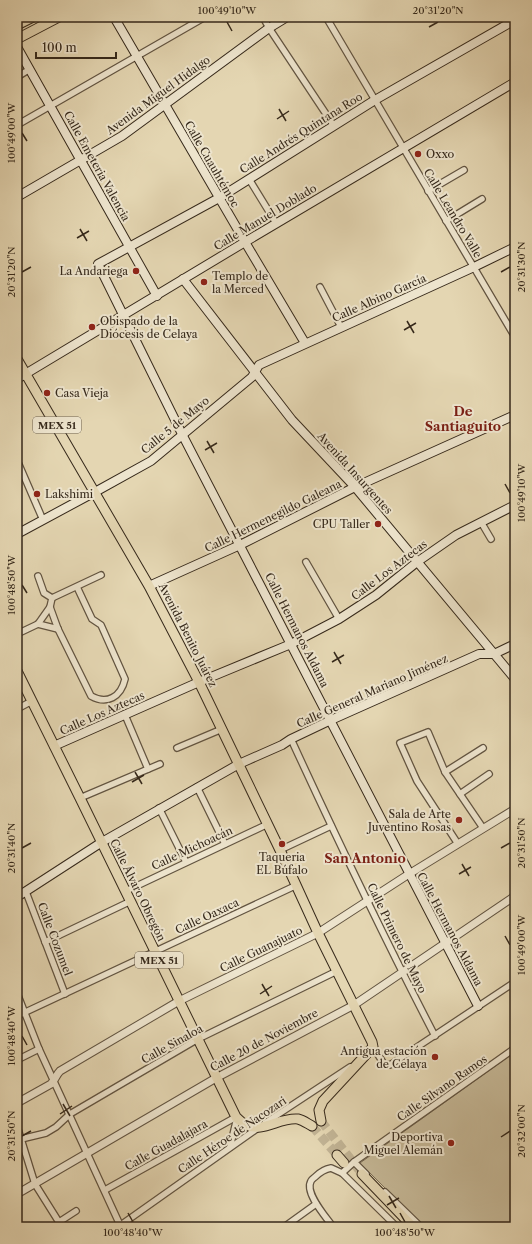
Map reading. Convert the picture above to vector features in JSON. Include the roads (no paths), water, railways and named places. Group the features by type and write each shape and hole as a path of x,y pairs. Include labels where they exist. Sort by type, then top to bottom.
{"main road":[{"path":"17,25 33,17"},
{"path":"17,39 59,17"},
{"name":"Calle Cuauhtémoc","path":"114,17 164,105 305,343"},
{"name":"Avenida Miguel Hidalgo","path":"17,197 122,136 269,28 287,17"},
{"name":"Calle Andrés Quintana Roo","path":"98,264 219,198 375,100 515,20"},
{"name":"Calle Emeteria Valencia","path":"17,47 157,296"},
{"name":"Calle Manuel Doblado","path":"17,379 276,223 515,82"},
{"name":"Calle Albino García","path":"255,371 259,365 305,343 515,247"},
{"name":"Calle Hermanos Aldama","path":"98,264 182,434 478,1006"},
{"name":"Avenida Insurgentes","path":"183,279 292,420 355,488 515,679"},
{"name":"Avenida Benito Juárez","path":"17,358 96,492 149,586 199,682 297,885 318,933 372,1042 373,1047"},
{"name":"Calle 5 de Mayo","path":"17,534 96,492 151,460 252,377 255,371"},
{"name":"Calle Hermenegildo Galeana","path":"149,586 240,545 355,488 515,415"},
{"name":"Calle Los Aztecas","path":"54,746 199,682 291,644 338,619 376,595 417,562 456,535 515,505"},
{"name":"Calle General Mariano Jiménez","path":"17,897 102,842 159,808 239,764 282,745 291,739 331,720 479,654 494,654 515,644"},
{"name":"Calle Álvaro Obregón","path":"17,671 131,901 216,1078 237,1117"},
{"path":"321,1121 319,1110 322,1101 373,1047"},
{"path":"237,1117 244,1125 251,1127 259,1127 284,1120 299,1119 312,1126"},
{"path":"337,1155 344,1163"},
{"path":"404,1227 360,1176 413,1227"}],"street":[{"path":"17,125 205,17"},
{"path":"263,17 334,126"},
{"name":"Calle Leandro Valle","path":"326,17 515,337"},
{"path":"17,77 30,69"},
{"path":"428,191 464,170"},
{"path":"249,179 276,223"},
{"path":"446,221 482,199"},
{"path":"320,287 341,327"},
{"path":"17,460 19,470 43,520"},
{"path":"481,522 491,539"},
{"path":"306,562 338,619"},
{"path":"38,576 44,593 52,598"},
{"path":"52,598 101,576"},
{"path":"50,607 58,629 91,696 97,700 105,701 118,693 123,687 124,679 101,625 92,619 77,587"},
{"path":"17,634 38,624 50,607 52,598"},
{"path":"38,624 58,629"},
{"path":"17,709 32,701"},
{"path":"125,715 148,769"},
{"path":"177,748 222,729"},
{"path":"458,844 417,781 400,743 428,732 445,772 483,828"},
{"name":"Calle Primero de Mayo","path":"291,739 367,901 435,1036"},
{"path":"445,772 483,748"},
{"path":"80,798 160,764"},
{"path":"460,794 489,774"},
{"path":"197,787 225,844"},
{"path":"159,808 186,862"},
{"name":"Calle Guanajuato","path":"17,1104 51,1084 60,1071 179,1001 318,933 409,874 515,809"},
{"name":"Calle Michoacán","path":"126,891 268,824"},
{"path":"280,850 332,826"},
{"name":"Calle Oaxaca","path":"17,1016 297,885"},
{"name":"Calle Cozumel","path":"26,892 65,994"},
{"name":"Calle 20 de Noviembre","path":"17,1194 216,1078 354,1005 515,896"},
{"path":"46,942 131,901"},
{"name":"Calle Sinaloa","path":"21,1139 46,1133 56,1127 70,1114 198,1040 337,971"},
{"path":"373,1047 384,1064 390,1065 515,982"},
{"path":"17,993 54,1081 105,1190 119,1226"},
{"name":"Calle Silvano Ramos","path":"342,1173 354,1162 515,1048"},
{"path":"17,1060 40,1049"},
{"name":"Calle Héroe de Nacozari","path":"119,1226 259,1127 359,1061"},
{"path":"230,1147 237,1117"},
{"name":"Calle Guadalajara","path":"105,1190 237,1117"},
{"path":"17,1126 35,1184 60,1224 76,1211"},
{"path":"354,1162 421,1227"},
{"path":"333,1227 316,1204 310,1192 311,1181 319,1173 331,1168 342,1173 397,1227"},
{"path":"285,1227 316,1204"}],"tunnel":[{"path":"321,1121 359,1170"},
{"path":"312,1126 337,1155"}],"place":[{"name":"Oxxo","path":"418,154"},
{"name":"La Andariega","path":"136,271"},
{"name":"Templo de la Merced","path":"204,282"},
{"name":"Obispado de la Diócesis de Celaya","path":"92,327"},
{"name":"Casa Vieja","path":"47,393"},
{"name":"Lakshimi","path":"37,494"},
{"name":"CPU Taller","path":"378,524"},
{"name":"Sala de Arte Juventino Rosas","path":"459,820"},
{"name":"Taqueria EL Búfalo","path":"282,844"},
{"name":"Antigua estación de Celaya","path":"435,1057"},
{"name":"Deportiva Miguel Alemán","path":"451,1143"}],"district":[{"name":"De Santiaguito","path":"463,418"},
{"name":"San Antonio","path":"365,858"}]}
